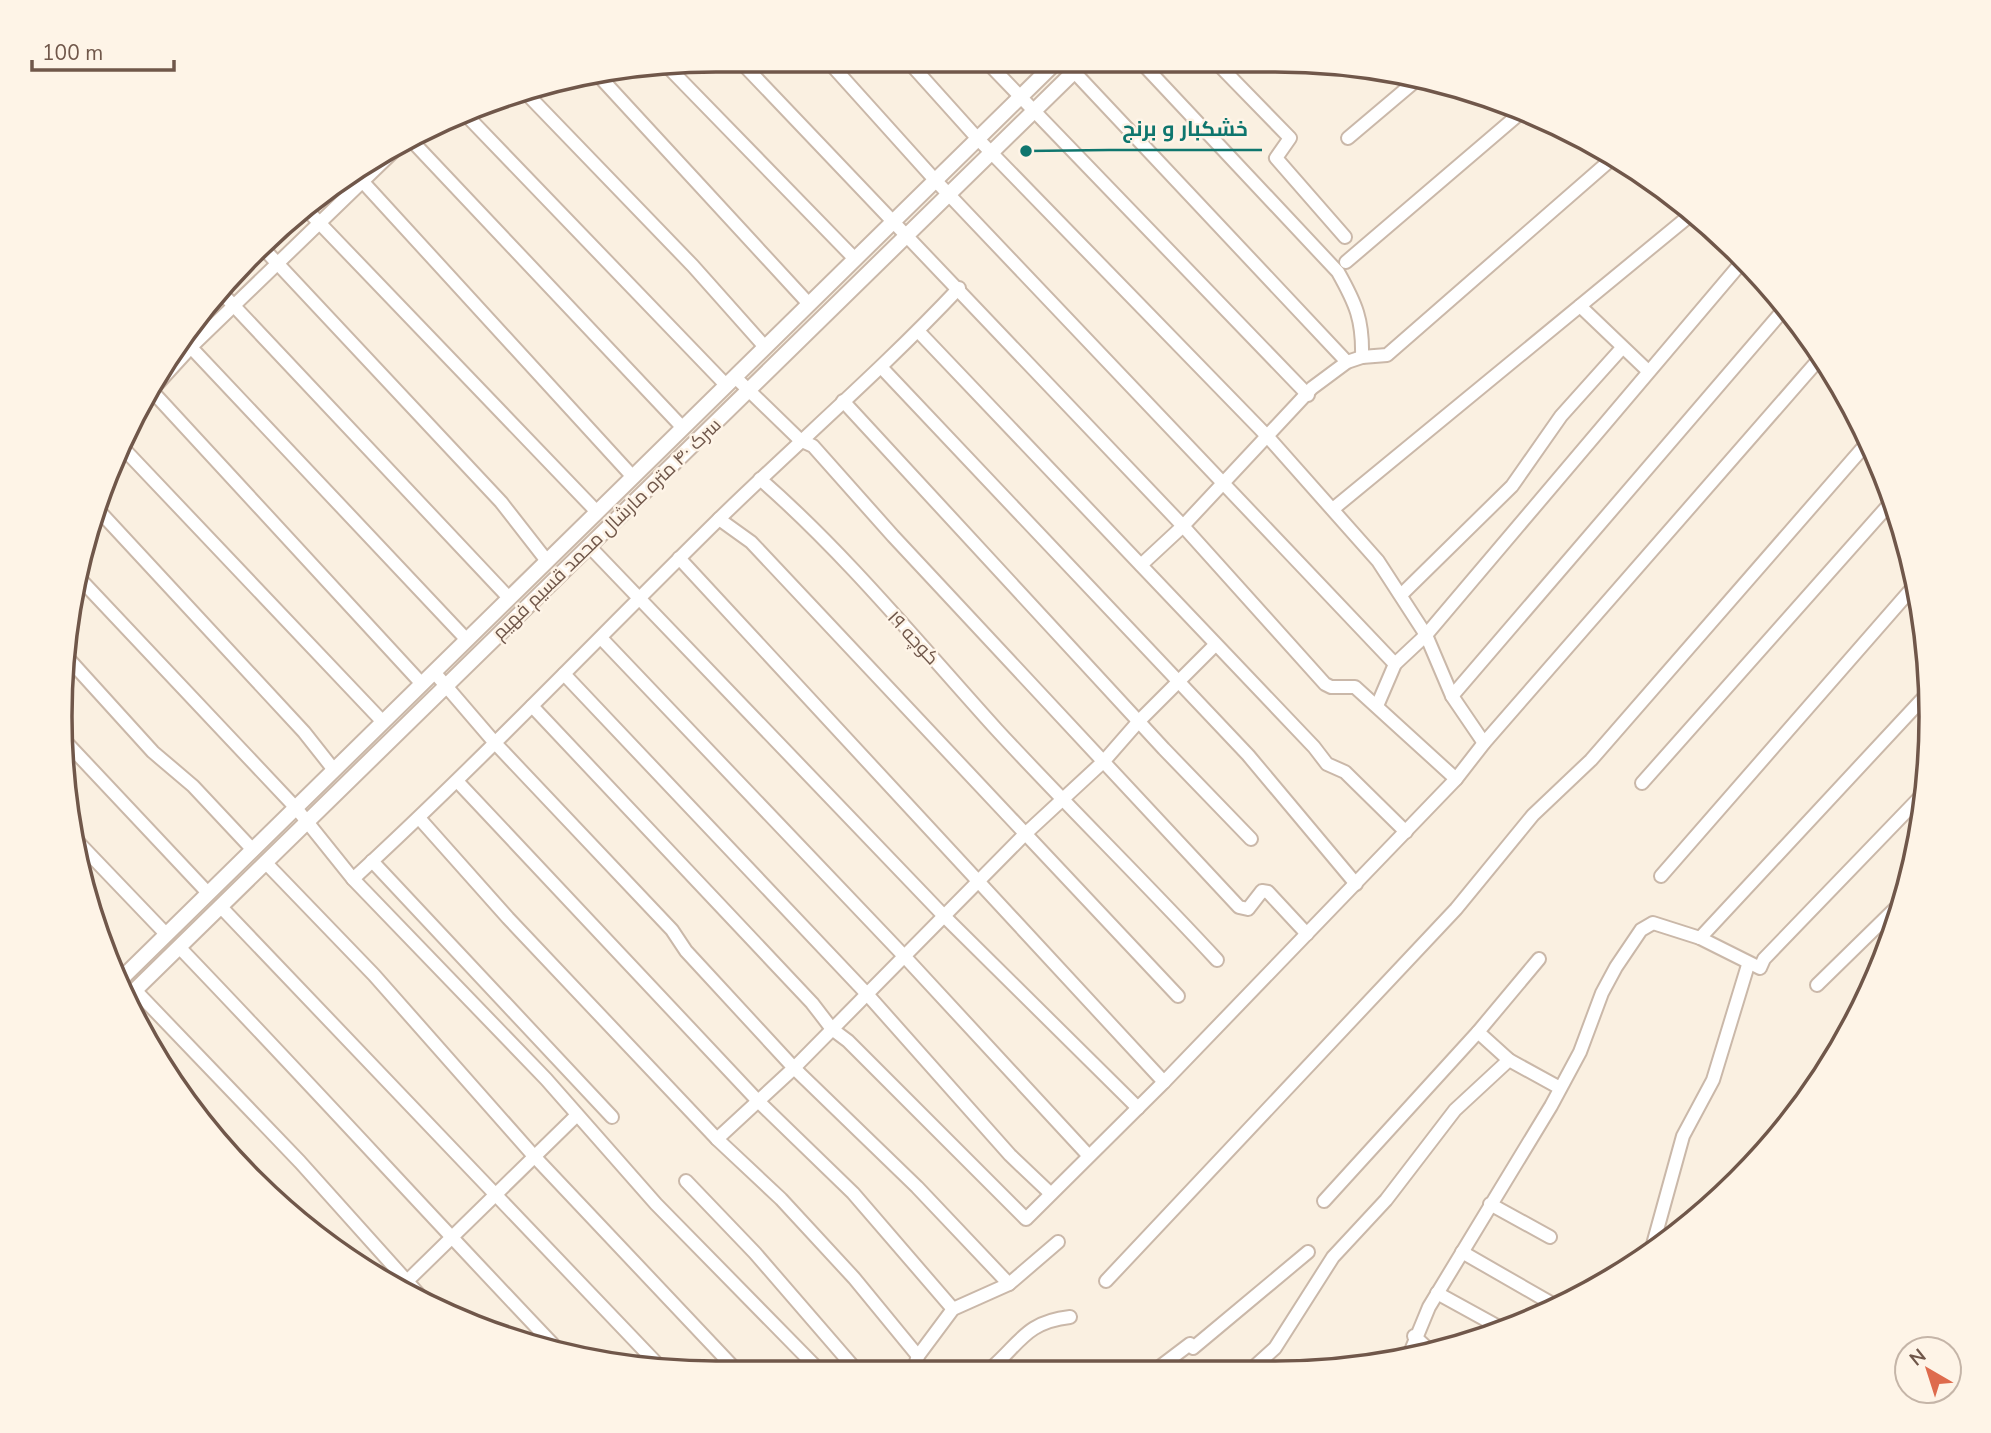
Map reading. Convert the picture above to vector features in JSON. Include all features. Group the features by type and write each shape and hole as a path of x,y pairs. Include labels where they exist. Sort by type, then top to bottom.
{"street":[{"path":"751,72 895,220 1183,526 1325,684 1331,687 1355,687 1456,779"},
{"path":"838,72 949,195 1395,664"},
{"path":"918,72 978,139 1268,438 1378,561 1426,635 1452,696 1484,743"},
{"path":"996,72 1308,395"},
{"name":"سرک ۴۰ متره مارشال محمد قسیم فهیم","path":"126,974 1048,72"},
{"name":"سرک ۴۰ متره مارشال محمد قسیم فهیم","path":"133,992 1073,72"},
{"path":"1075,72 1347,362"},
{"path":"1150,72 1338,272 1357,306 1363,332 1362,357"},
{"path":"1226,72 1290,138 1276,158 1345,237"},
{"path":"674,73 855,259"},
{"path":"604,82 809,304"},
{"path":"1348,138 1409,86"},
{"path":"532,99 693,266 765,347"},
{"path":"1346,262 1515,119"},
{"path":"471,121 585,242 731,381 749,390 800,440 813,446 1084,743 1104,761 1239,907 1248,909 1262,891 1268,892 1307,934"},
{"path":"417,146 683,428"},
{"path":"1141,565 1183,526 1222,481 1268,438 1312,388 1347,362 1362,357 1387,355 1606,164"},
{"path":"194,339 234,306 370,172"},
{"path":"362,180 633,477"},
{"path":"312,215 597,512"},
{"path":"1333,509 1685,220"},
{"path":"268,254 500,502 547,561"},
{"path":"1377,705 1395,664 1426,635 1647,370 1737,268"},
{"path":"353,879 457,781 679,558 800,440 881,367 959,288"},
{"path":"226,298 509,598"},
{"path":"1580,306 1647,370"},
{"path":"1452,696 1779,315"},
{"path":"918,331 1314,747 1327,764 1345,772 1406,832"},
{"path":"189,345 467,640"},
{"path":"1401,595 1512,486 1561,416 1622,348"},
{"path":"532,706 785,974 832,1029 848,1041 1026,1219 1164,1082 1456,779 1484,743 1815,364"},
{"path":"881,367 1177,683 1248,755 1356,884"},
{"path":"156,397 422,684"},
{"path":"843,401 1251,839"},
{"path":"1106,1281 1449,916 1533,815 1591,760 1861,450"},
{"path":"128,454 383,722"},
{"name":"کوچه ۱۹","path":"760,479 820,534 1061,800 1108,843 1217,960"},
{"path":"1642,783 1885,509"},
{"path":"104,516 304,732 334,770"},
{"path":"719,519 751,542 1178,996"},
{"path":"589,546 945,917 1138,1108"},
{"path":"679,558 1164,1082"},
{"path":"85,586 296,807 353,879 546,1079 656,1204 810,1361"},
{"path":"1661,876 1907,594"},
{"path":"601,638 905,957 1088,1155"},
{"path":"717,1139 794,1068 1024,835 1104,761 1139,721 1215,645"},
{"path":"74,665 153,751 193,786 253,850"},
{"path":"434,672 495,743 672,930 686,951 794,1068 925,1195 1009,1284"},
{"path":"564,674 867,994 1010,1155 1050,1193"},
{"path":"1700,938 1919,703"},
{"path":"73,749 208,893"},
{"path":"457,781 757,1100 853,1193 953,1309"},
{"path":"1412,1346 1437,1293 1580,1052 1602,993 1641,930 1653,923 1700,938 1748,965 1760,968 1764,958 1914,804"},
{"path":"419,818 508,918 717,1139 799,1219 854,1278 918,1356"},
{"path":"86,851 166,934"},
{"path":"373,861 612,1117"},
{"path":"265,862 374,975 533,1155 728,1361"},
{"path":"220,906 651,1358"},
{"path":"1817,985 1887,916"},
{"path":"179,947 318,1091 451,1238 547,1338"},
{"path":"1324,1201 1478,1032 1539,959"},
{"path":"1655,1237 1683,1136 1713,1080 1748,965"},
{"path":"137,1000 300,1162 393,1275"},
{"path":"1478,1032 1509,1060 1560,1088"},
{"path":"1261,1361 1275,1348 1333,1257 1386,1200 1455,1110 1509,1060"},
{"path":"406,1281 577,1115"},
{"path":"686,1181 755,1253 848,1361"},
{"path":"1490,1204 1550,1237"},
{"path":"916,1361 953,1309 1009,1284 1058,1242"},
{"path":"1166,1361 1183,1347 1190,1344 1194,1348 1308,1252"},
{"path":"1462,1252 1547,1301"},
{"path":"1437,1293 1492,1323"},
{"path":"997,1361 1025,1331 1049,1320 1070,1317"},
{"path":"1415,1336 1423,1344"}],"place":[{"name":"خشکبار و برنج","path":"1026,151"}]}
